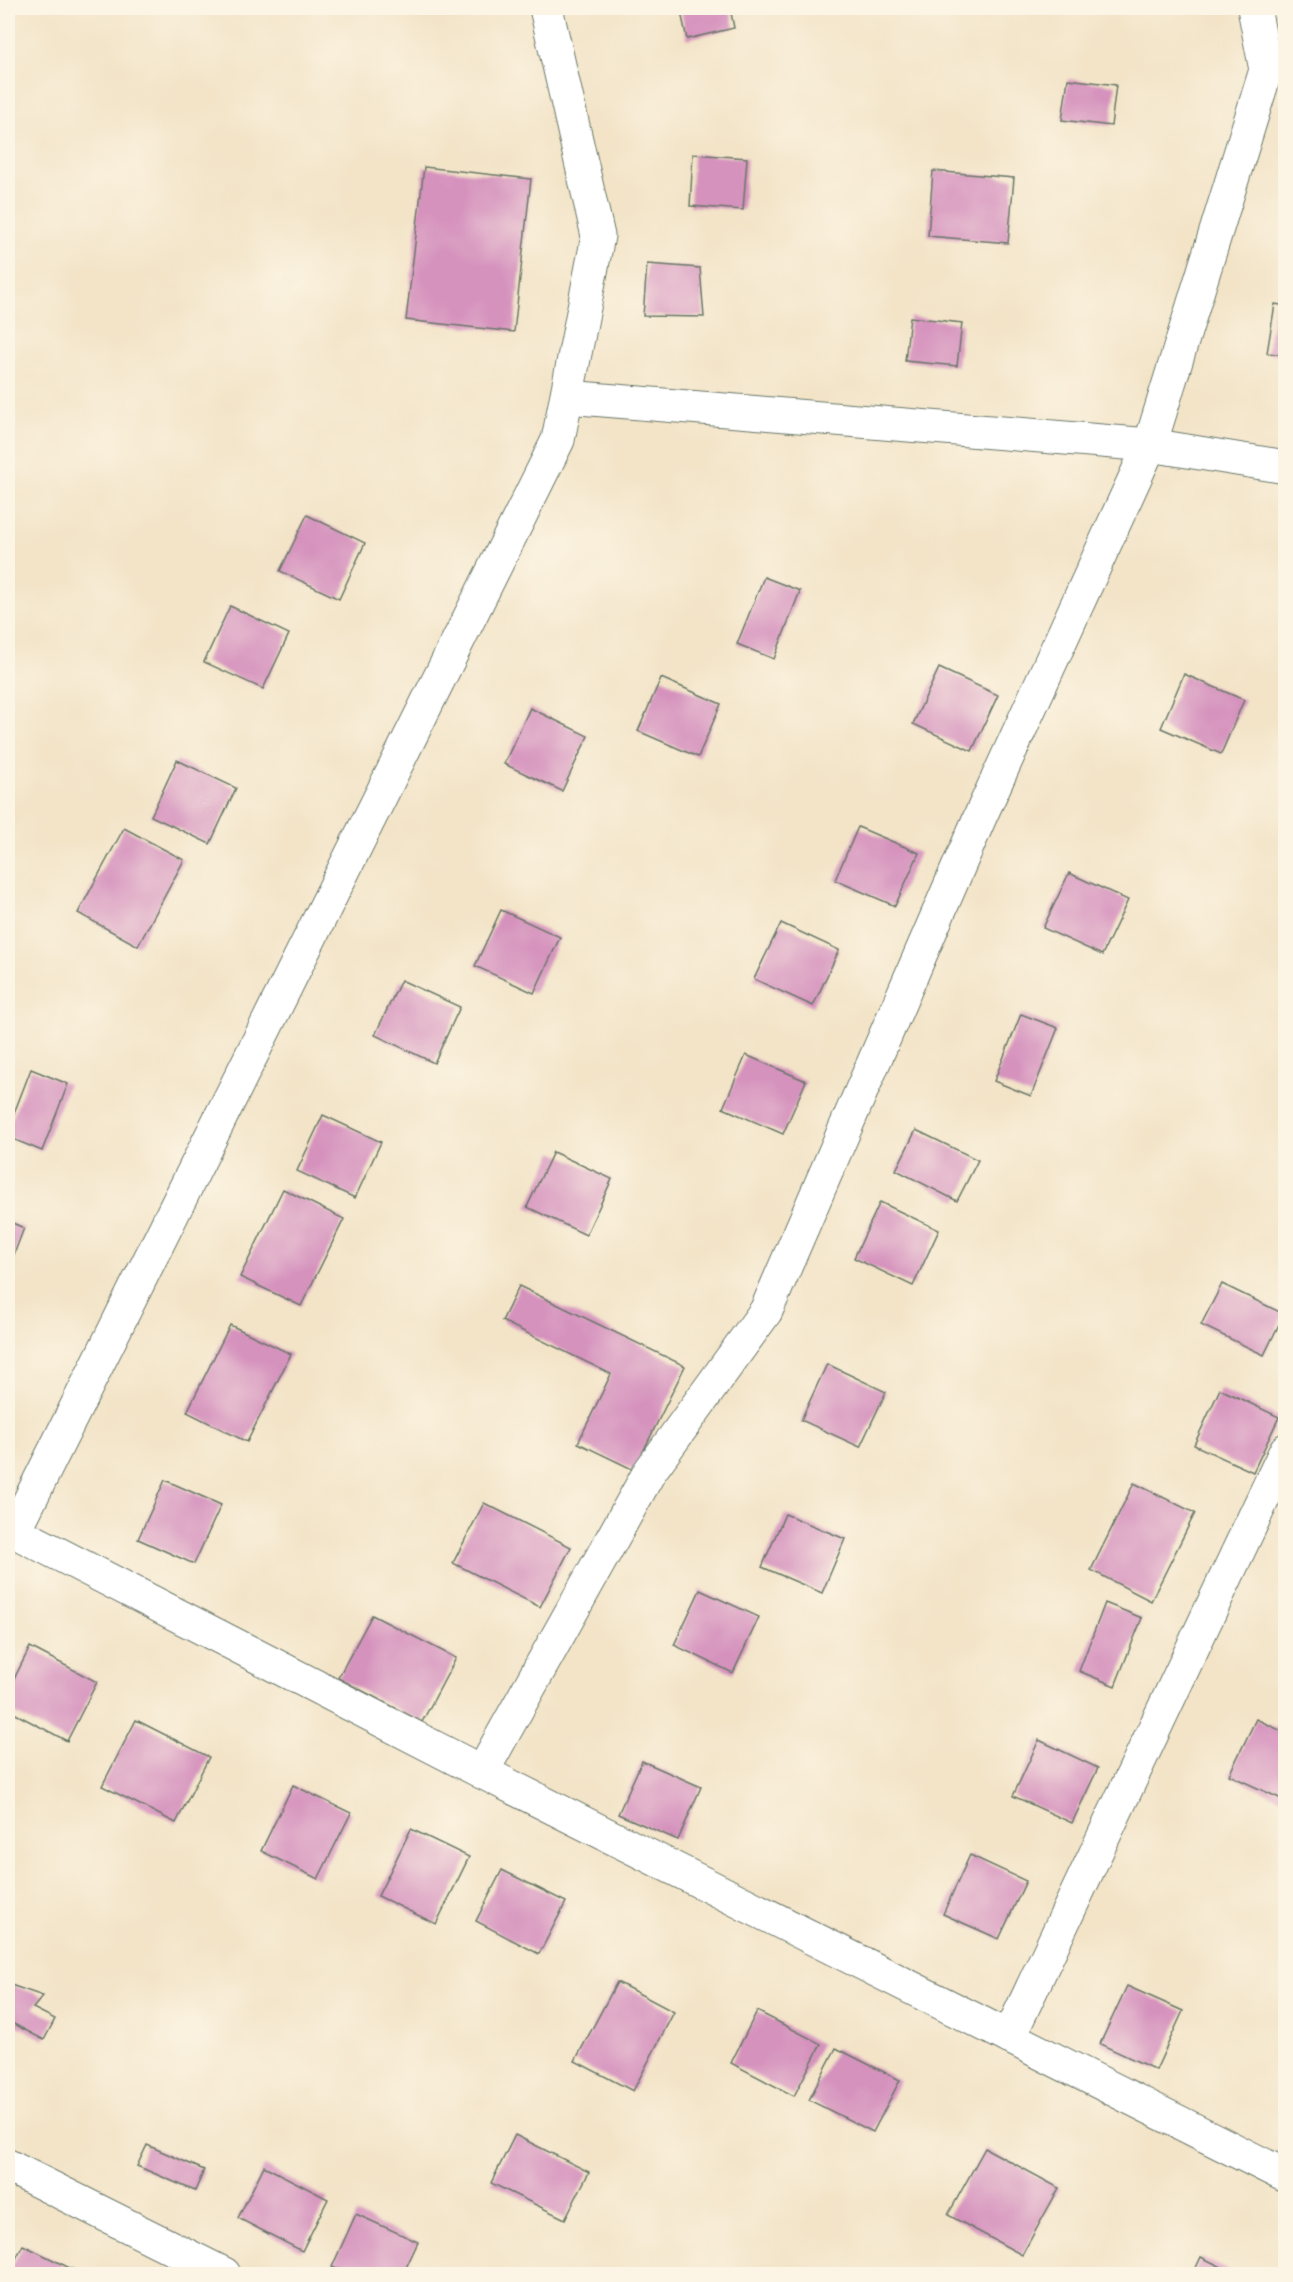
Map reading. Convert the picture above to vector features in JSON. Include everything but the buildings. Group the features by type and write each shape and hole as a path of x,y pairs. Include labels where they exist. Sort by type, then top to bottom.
{"street":[{"path":"546,8 598,236 558,440 11,1530 482,1773 1286,2176"},
{"path":"482,1773 650,1471 766,1311 980,817 1150,445 1266,70 1254,8"},
{"path":"567,397 1150,445 1286,467"},
{"path":"1009,2037 1286,1450"},
{"path":"8,2166 224,2274"}]}
